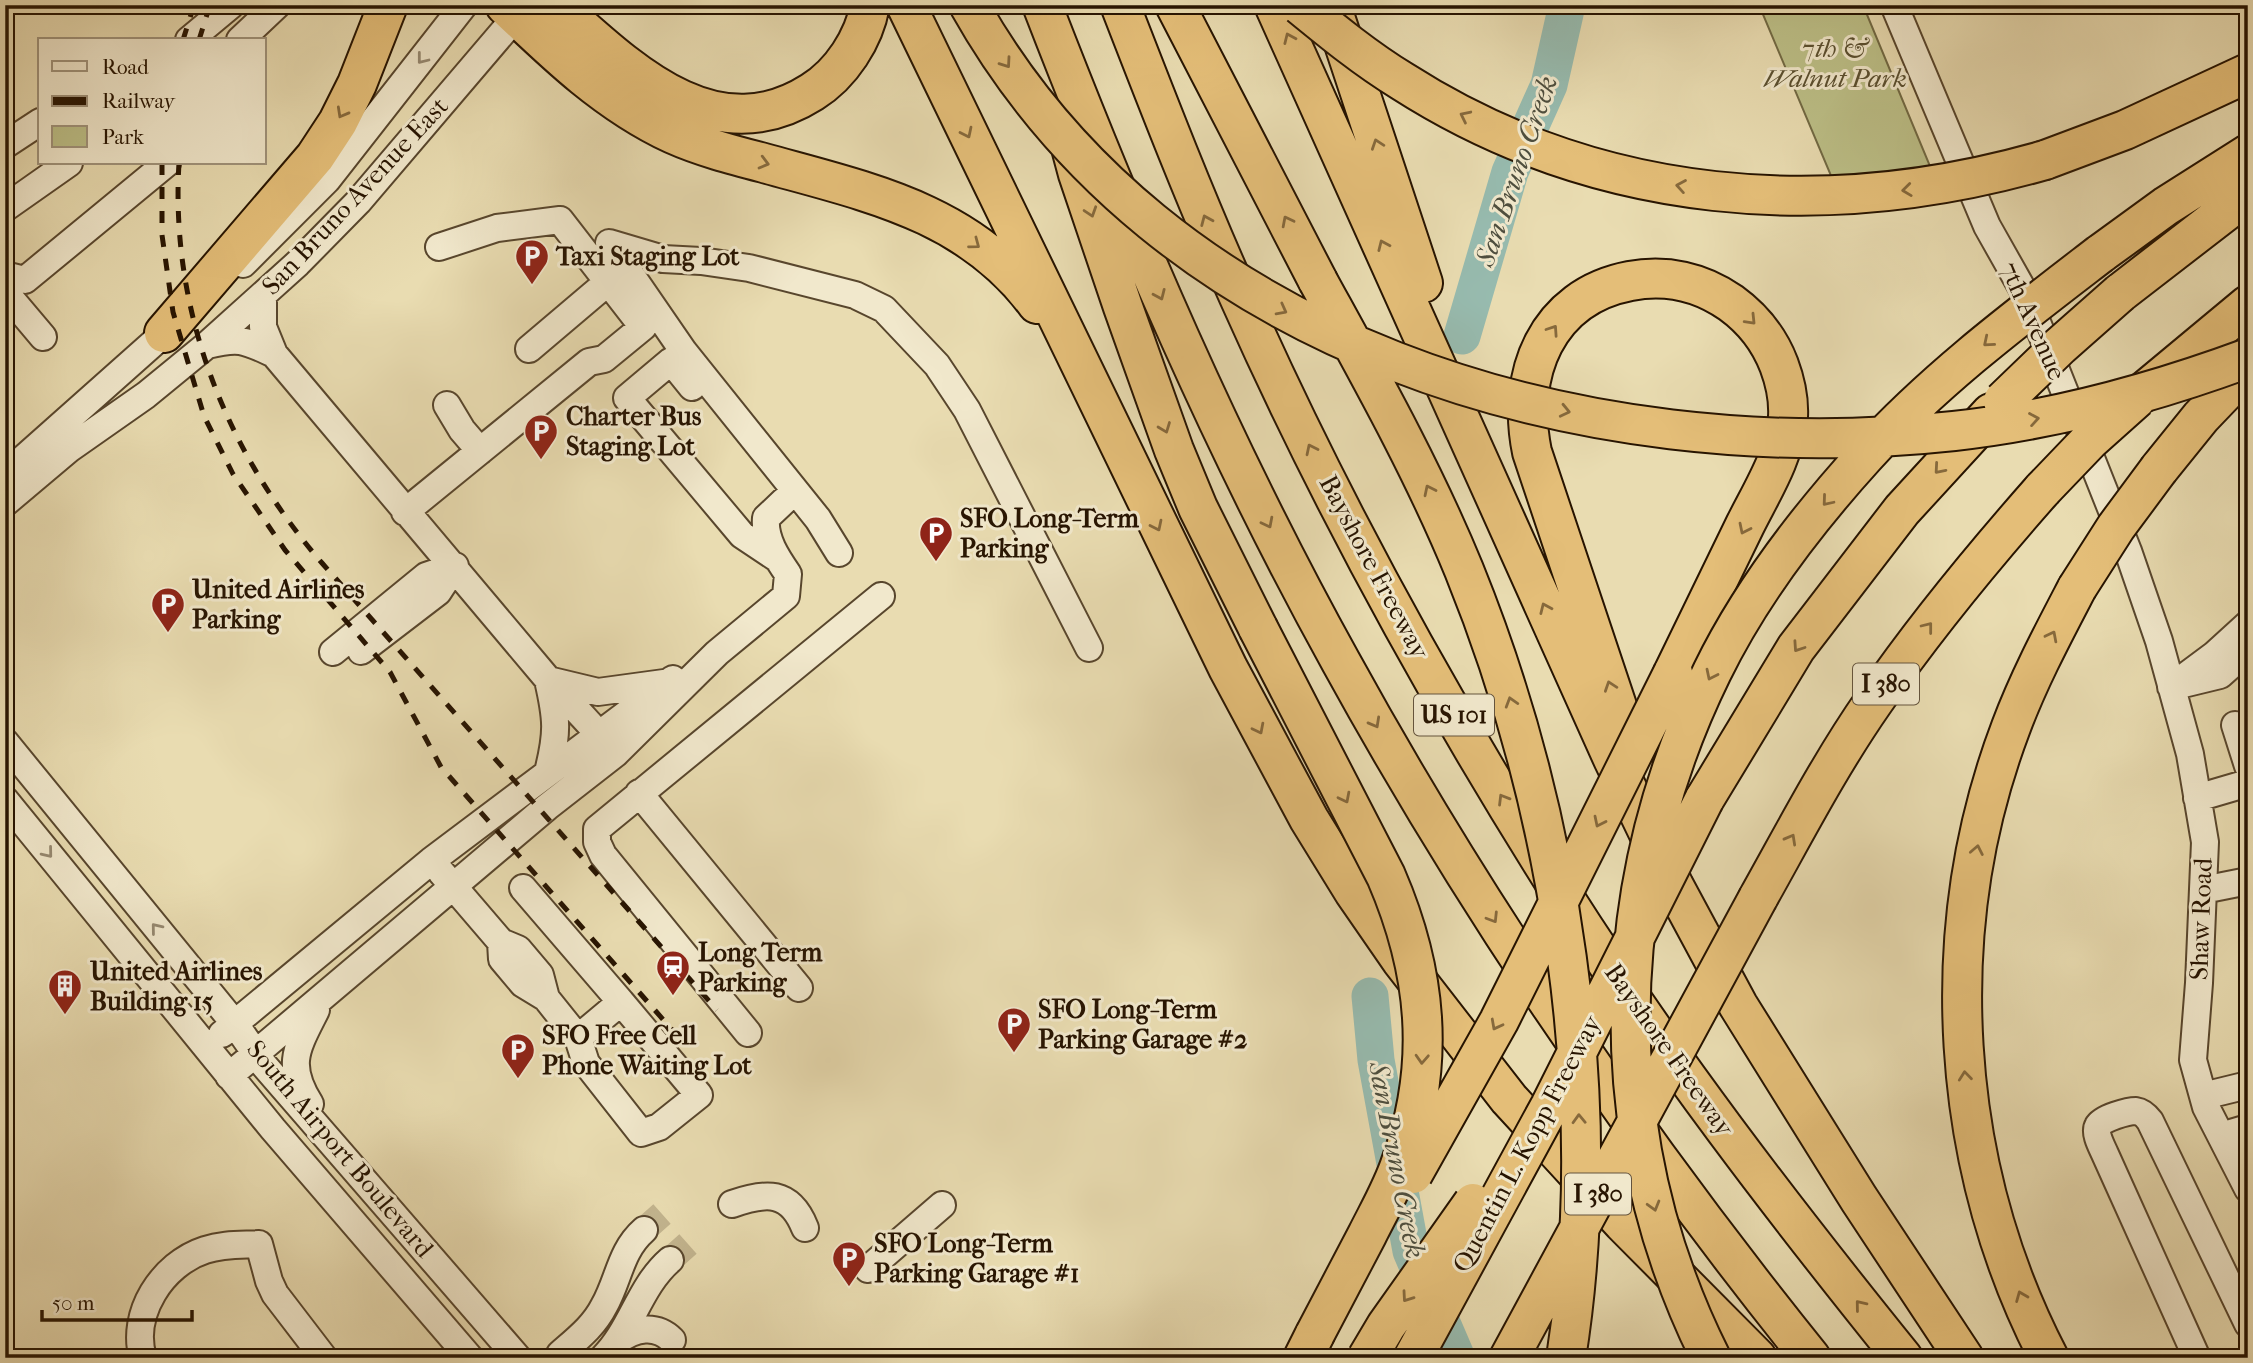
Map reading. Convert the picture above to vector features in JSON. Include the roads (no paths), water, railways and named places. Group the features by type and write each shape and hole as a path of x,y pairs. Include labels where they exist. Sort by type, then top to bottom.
{"highway":[{"path":"164,333 315,157 338,122 357,84 388,5"},
{"path":"556,5 614,56 663,92 707,109 742,113 790,104 828,80 859,38 870,5"},
{"path":"906,5 1116,442 1267,745 1354,892 1401,960 1501,1090 1622,1223 1757,1358"},
{"path":"969,5 1000,55 1052,124 1113,188 1176,242 1247,290 1304,321 1364,349 1486,392 1571,413 1657,428 1743,437 1873,438 1958,431 2088,408 2248,358"},
{"path":"1033,5 1078,174 1150,387 1198,508 1385,876 1401,912 1412,948 1423,1021 1419,1091 1412,1128 1401,1164 1384,1202 1309,1346"},
{"name":"US 101","path":"1042,5 1099,151 1198,380 1293,572 1378,728 1474,890 1573,1041 1700,1217 1811,1358"},
{"name":"Bayshore Freeway","path":"1120,5 1195,195 1279,383 1361,547 1453,714 1562,893 1658,1036 1750,1165 1903,1358"},
{"path":"1175,5 1407,446 1464,570 1507,691 1533,783 1561,920 1578,1076 1579,1229 1566,1358"},
{"path":"1274,5 1643,826 1702,942 1859,1199 1964,1358"},
{"path":"1300,5 1358,51 1403,82 1459,114 1510,138 1642,180 1709,191 1763,196 1847,196 1914,189 1978,178 2045,160 2125,130 2248,73"},
{"path":"1331,5 1432,308 1451,397"},
{"path":"516,9 600,90 628,110 673,134 728,154 871,193 938,219 966,236 1011,274 1040,307 1068,351 1116,442"},
{"path":"1712,1358 1693,1321 1671,1265 1651,1197 1638,1133 1630,1069 1629,996 1634,933 1645,865 1660,801 1683,737 1712,671 1751,605 1820,509 1866,455 1951,374 2020,315 2166,206 2248,155"},
{"name":"Quentin L. Kopp Freeway","path":"1413,1358 1550,1106 1704,800 1796,648 1902,510 2003,401 2120,293 2248,194"},
{"path":"1309,1346 1459,1095 1547,927 1673,673 1774,465 1788,418 1787,396 1774,351 1761,330 1744,312 1697,285 1670,278 1644,278 1618,283 1593,293 1555,324 1541,348 1532,373 1527,399 1527,426 1540,478 1647,792 1700,915 1746,1012 1774,1063"},
{"name":"I 380","path":"1509,1358 1758,898 1836,760 1873,703 1956,592 2043,489 2141,394 2248,305"},
{"path":"2049,1358 2012,1275 1982,1174 1965,1072 1961,1022 1967,904 1992,786 2011,727 2041,659 2077,589 2116,527 2159,470 2201,417 2248,368"},
{"path":"1531,1358 1688,1030"},
{"path":"1367,1358 1386,1326 1521,1137 1550,1106"}],"street":[{"path":"191,38 231,5"},
{"path":"242,38 277,5"},
{"name":"San Bruno Avenue East","path":"5,475 252,257 314,195 464,5"},
{"name":"7th Avenue","path":"1894,5 1987,226 2027,297 2128,551 2159,642"},
{"name":"San Bruno Avenue East","path":"5,503 69,449 146,395 262,296 351,209 516,9"},
{"path":"5,145 38,123"},
{"path":"5,208 68,164"},
{"path":"5,275 26,280 166,164"},
{"path":"405,512 589,362 604,359 638,321 560,219 497,228 439,247"},
{"path":"778,559 741,535 626,398 671,361 807,529 839,553 818,519 684,352 609,243 663,258 749,268 855,295 884,309 937,365 967,410 1089,648"},
{"path":"529,349 608,282"},
{"path":"5,292 43,337"},
{"path":"262,296 263,327 274,354 405,512 455,566 548,680 607,744"},
{"path":"207,345 232,338 274,354"},
{"path":"447,405 462,430 480,451"},
{"path":"206,1047 431,861 548,772 607,744 786,596 788,574 765,530 766,519 784,501"},
{"path":"338,658 438,592 455,566"},
{"path":"748,1033 603,855 597,842 597,829 881,596"},
{"path":"2171,687 2248,624"},
{"name":"Shaw Road","path":"2159,642 2190,754 2204,842 2193,1060 2203,1096 2248,1189"},
{"path":"2220,675 2248,650"},
{"path":"229,1076 547,807 666,682 717,653"},
{"path":"2171,687 2248,668"},
{"path":"548,680 598,692 666,682"},
{"path":"548,680 555,710 556,739 548,772"},
{"path":"2235,725 2248,766"},
{"name":"South Airport Boulevard","path":"5,742 257,1054 518,1358"},
{"path":"2197,798 2248,783"},
{"path":"639,793 799,988"},
{"name":"South Airport Boulevard","path":"5,800 229,1076 470,1358"},
{"path":"431,861 501,942 502,959 523,984 546,998 579,1038 586,1063 641,1133 659,1127 699,1095 523,888"},
{"path":"2203,890 2248,881"},
{"path":"215,999 261,994 290,979"},
{"path":"321,999 296,1052 297,1072 299,1086 343,1156"},
{"path":"579,1038 621,1002"},
{"path":"2203,1096 2248,1085"},
{"path":"2197,1358 2105,1154 2098,1125 2134,1111 2143,1114 2150,1121 2248,1324"},
{"path":"2221,1136 2248,1128"},
{"path":"732,1205 754,1197 775,1196 798,1210 805,1228"},
{"path":"868,1269 942,1205"},
{"path":"560,1358 560,1354 599,1316 626,1251 644,1230"},
{"path":"143,1358 139,1346 145,1313 151,1294 164,1277 182,1261 203,1251 225,1245 259,1244 275,1294 324,1358"},
{"path":"611,1349 649,1283 670,1260"},
{"path":"611,1349 631,1332 645,1329 662,1332 672,1340"}],"waterway":[{"name":"San Bruno Creek","path":"1462,336 1510,172 1549,85 1567,5"},
{"name":"San Bruno Creek","path":"1370,996 1376,1060 1411,1251 1457,1358"}],"tunnel":[{"path":"644,1230 662,1214"},
{"path":"670,1260 688,1244"}],"railway":[{"path":"184,38 194,5"},
{"path":"200,38 210,5"},
{"path":"162,164 162,235 173,312 204,416 233,474 285,550 390,672 441,767 682,1041"},
{"path":"179,164 179,218 184,272 195,325 211,377 232,427 258,474 288,520 322,563 717,1010"}],"place":[{"name":"Taxi Staging Lot","path":"532,286"},
{"name":"Charter Bus Staging Lot","path":"541,461"},
{"name":"SFO Long-Term Parking","path":"936,563"},
{"name":"United Airlines Parking","path":"168,634"},
{"name":"Long Term Parking","path":"673,997"},
{"name":"United Airlines Building 15","path":"65,1016"},
{"name":"SFO Long-Term Parking Garage #2","path":"1014,1054"},
{"name":"SFO Free Cell Phone Waiting Lot","path":"518,1080"},
{"name":"SFO Long-Term Parking Garage #1","path":"849,1288"}],"park label":[{"name":"7th & Walnut Park","path":"1835,63"}]}
